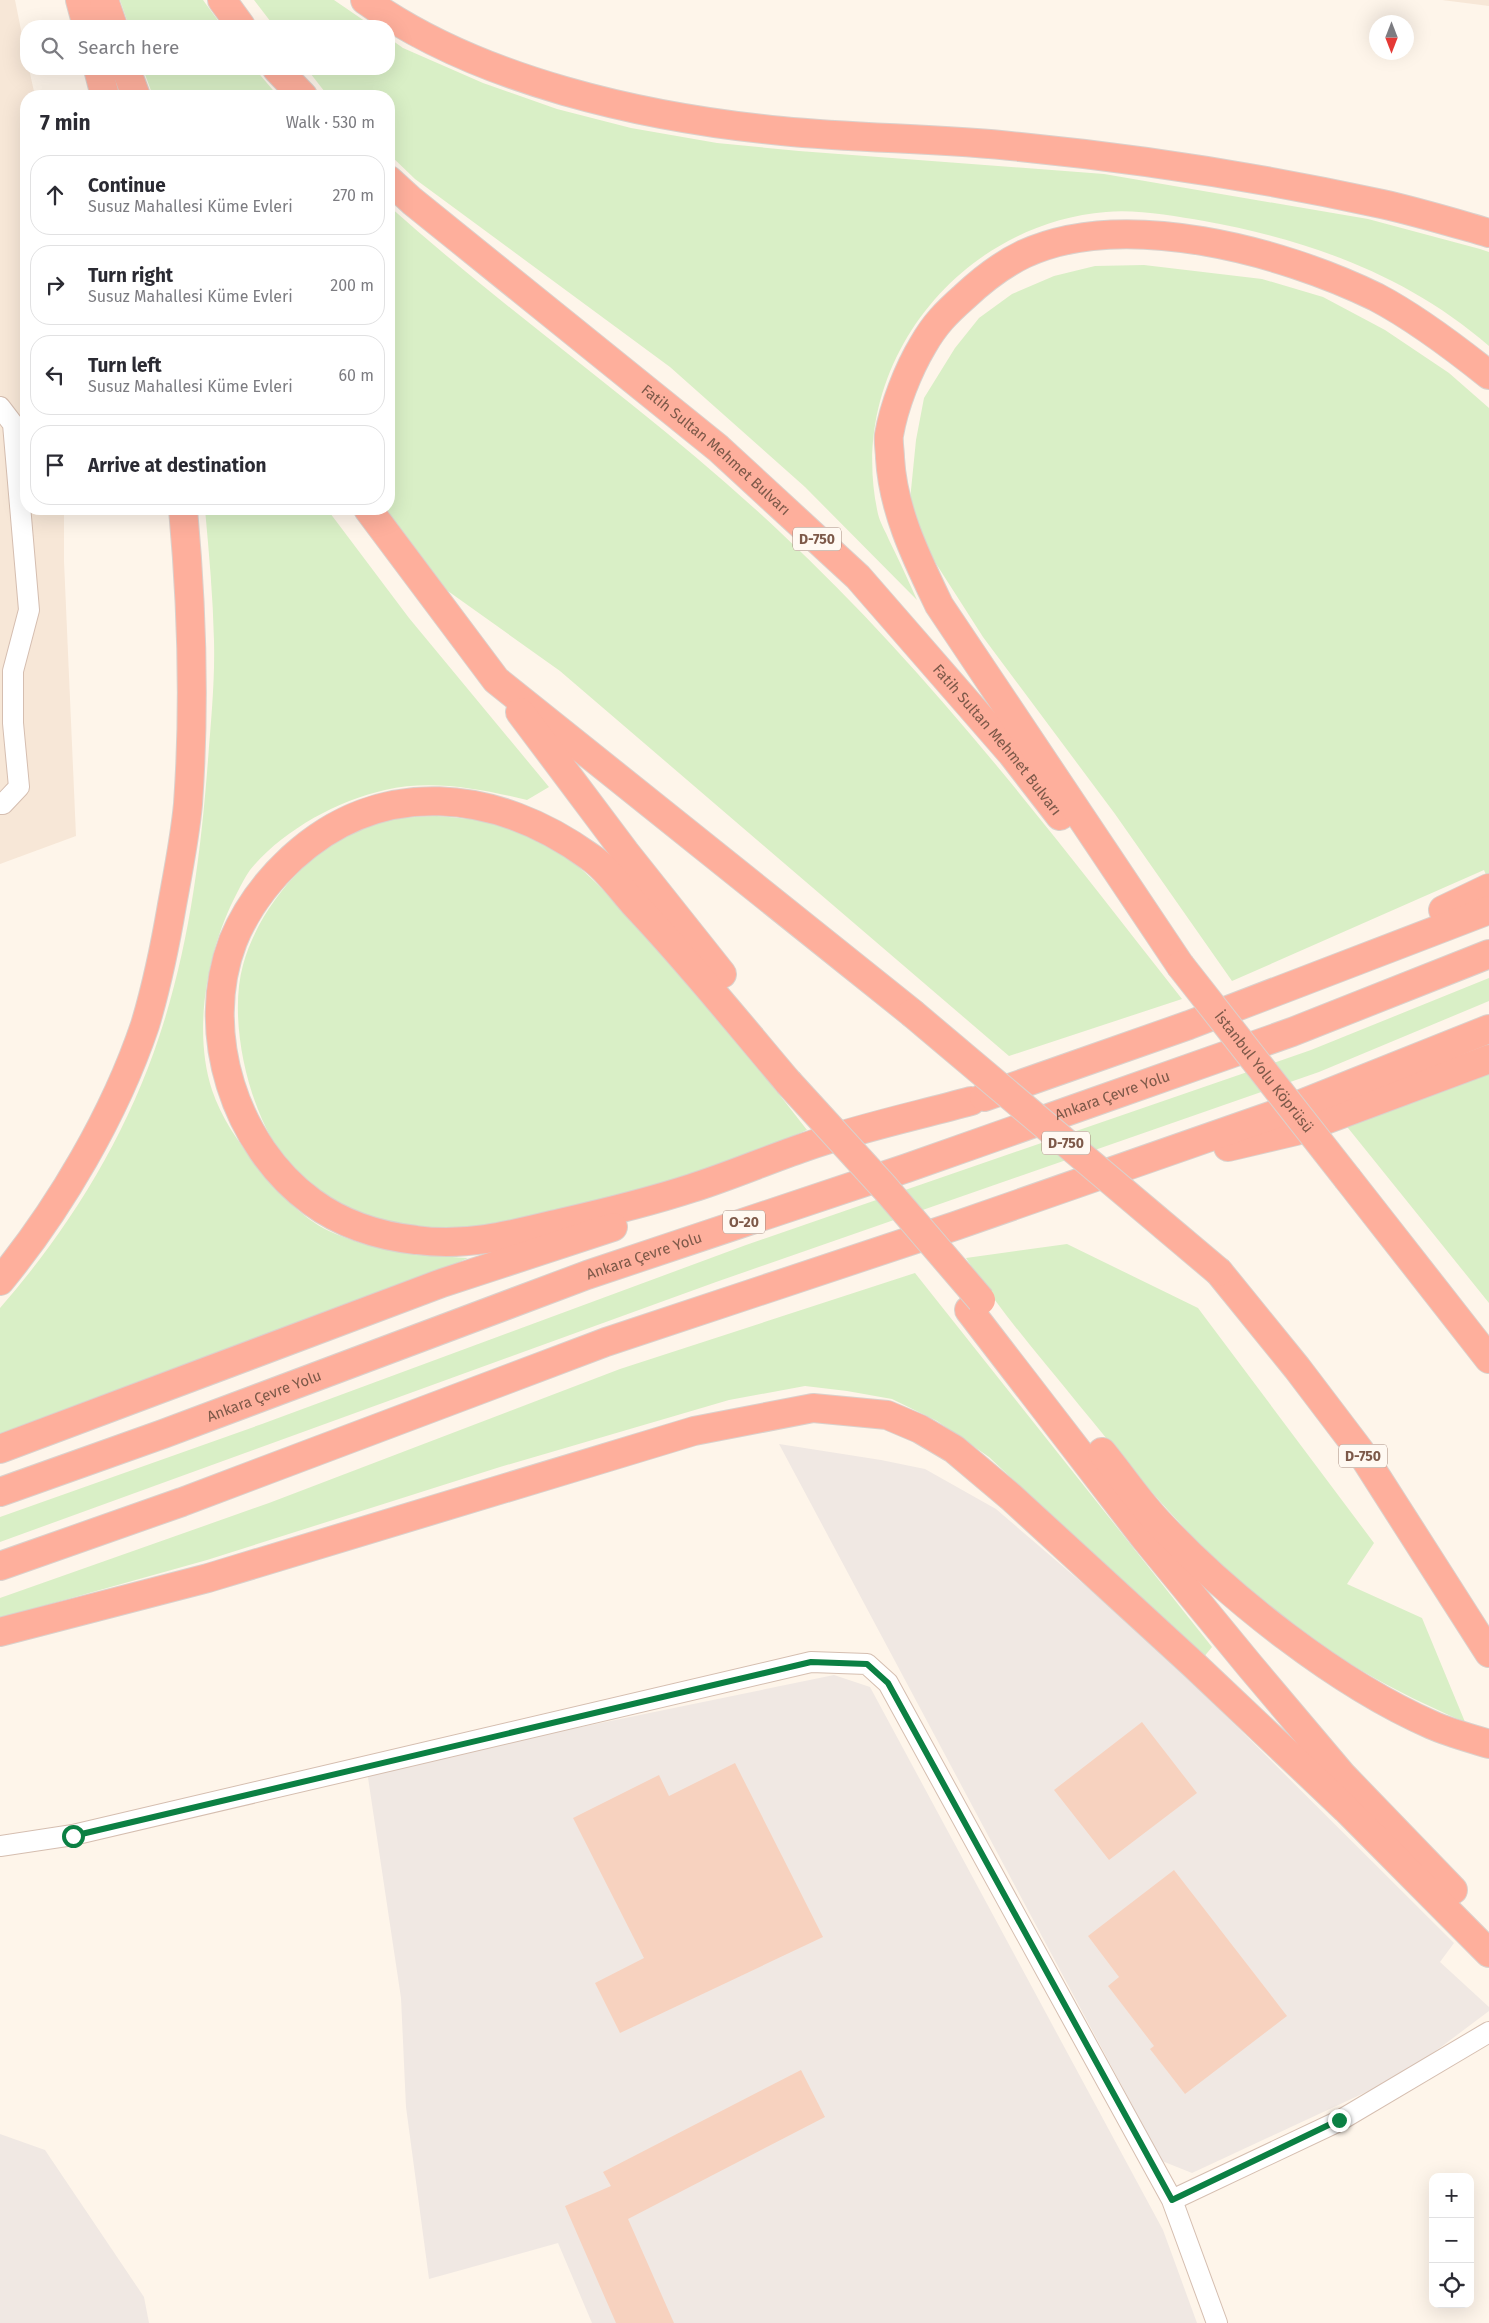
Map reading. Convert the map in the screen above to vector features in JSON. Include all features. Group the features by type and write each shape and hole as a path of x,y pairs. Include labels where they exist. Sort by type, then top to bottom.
{"highway":[{"path":"80,0 85,20"},
{"path":"104,0 111,20"},
{"path":"222,0 237,20"},
{"path":"365,0 383,13 457,53 530,80 609,103 694,119 781,131 1004,145 1118,157 1247,178 1384,204 1489,233"},
{"path":"100,75 103,90"},
{"path":"128,75 134,90"},
{"path":"283,75 296,90"},
{"name":"Fatih Sultan Mehmet Bulvarı","path":"395,185 718,448 858,577 1012,754 1105,874 1180,965"},
{"path":"1180,965 939,605 916,556 900,514 891,479 889,436 912,363 935,324 979,283 1024,254 1068,241 1120,234 1175,238 1227,246 1295,263 1378,298 1447,342 1489,375"},
{"path":"0,1280 61,1198 93,1141 144,1026 160,970 188,806 192,715 192,638 183,515"},
{"name":"D-750","path":"372,515 496,680 912,1013 1219,1272 1298,1368 1360,1451 1489,1653"},
{"path":"496,680 794,1078"},
{"path":"971,1101 810,1145 690,1189 592,1216 468,1243 419,1241 382,1235 344,1220 314,1204 284,1178 257,1144 231,1086 224,1057 222,982 232,943 251,904 279,870 306,845 334,826 373,809 412,802 450,801 522,818 594,859 794,1078 885,1188 975,1305 1144,1537 1329,1761 1489,1926"},
{"path":"1189,1025 1287,977 1489,888"},
{"path":"0,1449 442,1283 594,1234 1189,1025 1489,910"},
{"name":"Ankara Çevre Yolu","path":"0,1492 163,1434 587,1275 916,1165 1274,1039 1489,954"},
{"name":"İstanbul Yolu Köprüsü","path":"1180,965 1348,1178"},
{"path":"0,1566 182,1502 606,1342 956,1226 1080,1181 1276,1114 1489,1029"},
{"path":"1080,1181 1296,1131 1489,1059"},
{"path":"1348,1178 1489,1335"},
{"name":"D-750","path":"1348,1178 1489,1359"},
{"path":"975,1305 1158,1522 1209,1573 1291,1638 1369,1693 1432,1725 1489,1744"},
{"path":"0,1632 208,1578 694,1432 813,1408 887,1415 954,1448 1011,1497 1186,1657 1346,1809 1489,1954"}],"street":[{"path":"0,407 13,424 20,505"},
{"path":"0,804 3,804 19,787 13,723 13,671 29,610 21,515"},
{"path":"0,1846 73,1836 811,1662 867,1664 888,1683 1172,2200 1218,2323"},
{"path":"1172,2200 1339,2120 1489,2032"}],"shaded area":[{"path":"0,0 15,0 20,25 20,75 30,75 34,90 20,90 20,515 64,515 64,561 76,836 0,864"},
{"path":"1442,0 1489,0 1489,6"},
{"path":"779,1444 925,1469 996,1509 1157,1647 1454,1943 1440,1962 1489,2007 1489,2011 1405,2074 1192,2173 1162,2161"},
{"path":"834,1675 870,1687 1163,2230 1197,2323 592,2323 558,2243 429,2279 406,2107 401,1998 367,1771"},
{"path":"0,2134 45,2150 144,2297 149,2323 0,2323"}],"green space":[{"path":"120,0 203,0 218,20 127,20"},
{"path":"254,0 334,0 363,20 269,20"},
{"path":"395,42 403,48 483,83 557,109 631,128 717,143 799,151 1104,174 1368,219 1489,252 1489,346 1458,321 1425,299 1390,280 1319,250 1281,239 1204,221 1130,211 1106,212 1052,222 1003,244 960,274 924,312 897,357 879,406 872,459 878,514 917,600 805,487 670,367 415,179 395,160 395,90 323,90 312,75 395,75"},
{"path":"145,75 260,75 273,90 151,90"},
{"path":"395,211 437,248 635,407 733,489 835,586 889,642 990,758 1039,817 1182,999 1009,1056 560,671 438,584 384,515 395,515"},
{"path":"1144,265 1262,279 1323,297 1385,330 1449,373 1489,408 1489,876 1487,877 1484,870 1232,981 1115,814 983,637 926,548 910,500 916,440 924,398 955,348 979,318 1012,294 1054,276 1095,266"},
{"path":"206,515 332,515 409,618 549,787 527,800 492,792 438,785 403,787 366,795 311,819 278,843 246,875 218,938 206,989 203,1041 206,1066 212,1090 225,1119 249,1156 280,1192 298,1210 318,1225 363,1244 397,1251 468,1258 408,1285 0,1438 0,1308 25,1278 72,1214 112,1146 146,1074 159,1037 178,969 186,935 202,830 213,701 214,656 211,575"},
{"path":"437,816 486,821 522,830 549,844 578,866 618,905 686,980 807,1130 698,1175 665,1185 473,1231 446,1232 406,1228 375,1221 322,1194 305,1180 290,1165 276,1146 253,1097 240,1042 239,988 243,965 261,921 275,900 309,862 328,847 349,834 371,824 403,818"},
{"path":"1489,978 1489,1001 1319,1072 716,1282 0,1542 0,1517 262,1424 746,1245 1311,1050"},
{"path":"1489,1071 1489,1303 1344,1123"},
{"path":"1067,1244 1198,1308 1374,1543 1347,1584 1422,1618 1465,1722 1401,1692 1339,1657 1281,1617 1227,1571 1169,1511 1114,1448 1020,1333 966,1258"},
{"path":"915,1273 1212,1647 1203,1658 989,1457 937,1421 892,1399 805,1386 729,1400 500,1467 207,1560 0,1618 0,1598 269,1503 620,1369"}],"building":[{"path":"1142,1722 1197,1793 1109,1860 1054,1790"},
{"path":"735,1763 823,1937 620,2033 595,1983 644,1958 573,1818 659,1775 669,1796"},
{"path":"1174,1870 1287,2016 1185,2094 1150,2049 1154,2046 1108,1986 1119,1977 1088,1936"},
{"path":"801,2070 825,2117 628,2219 674,2323 616,2323 565,2206 611,2186 603,2172"}],"route":[{"path":"73,1836 811,1662 867,1664 888,1683 1172,2200 1339,2120"}]}
